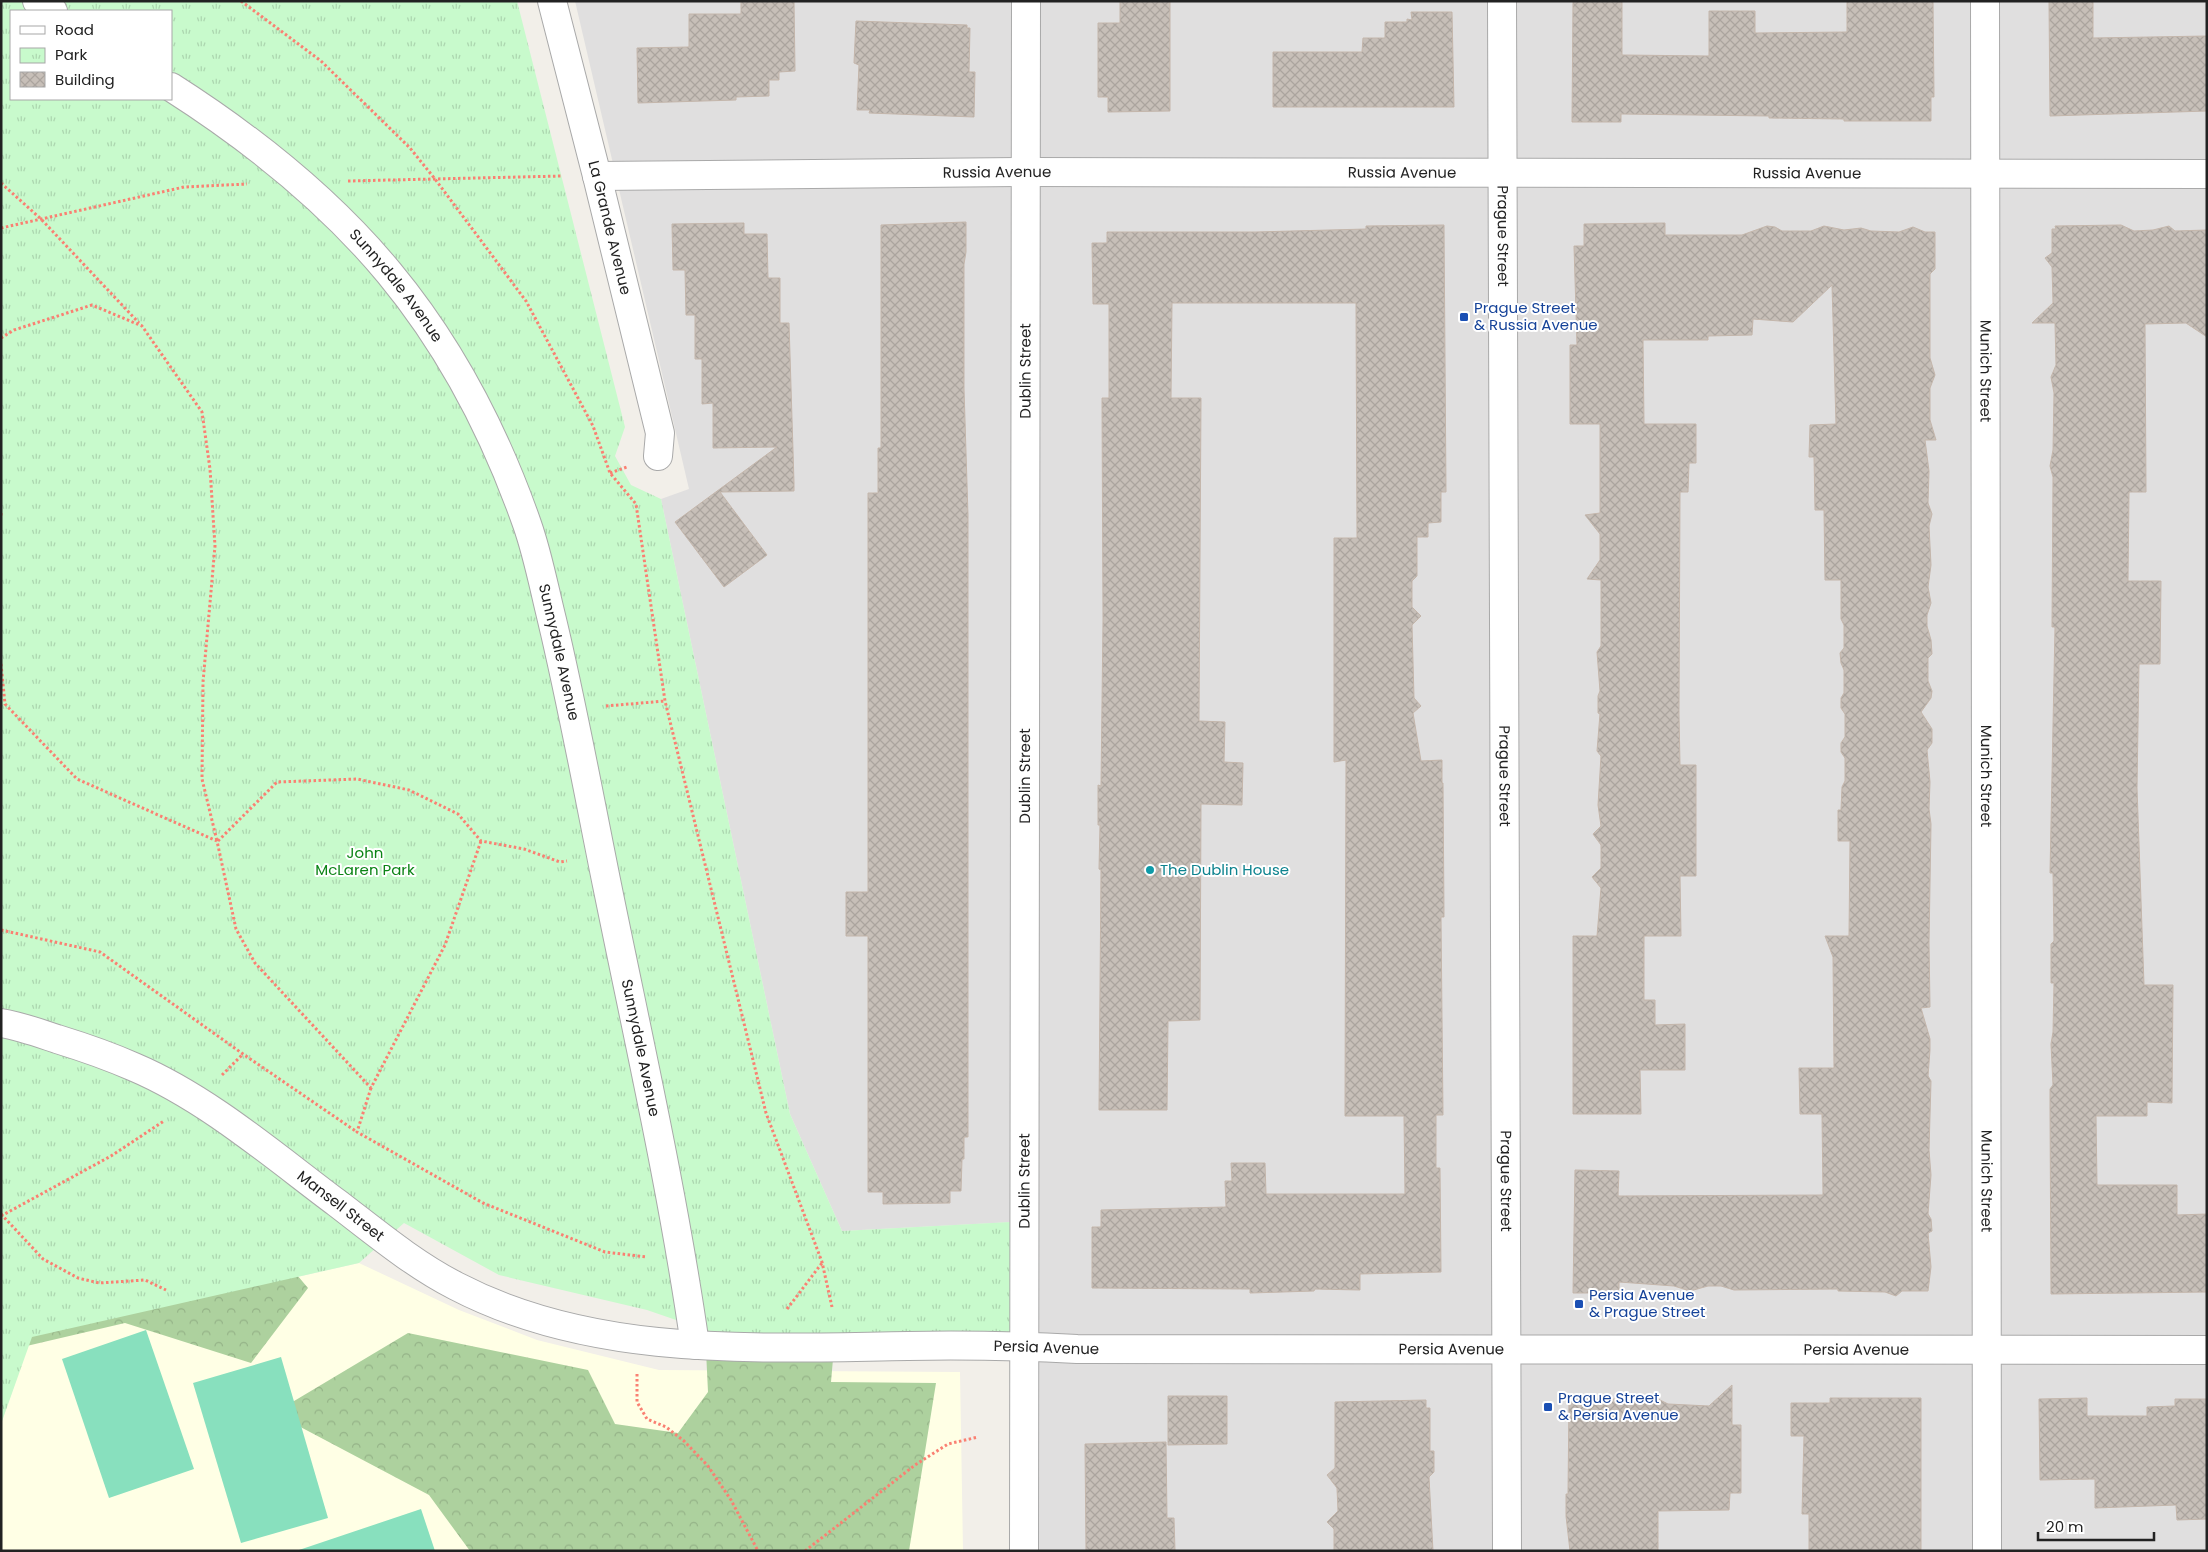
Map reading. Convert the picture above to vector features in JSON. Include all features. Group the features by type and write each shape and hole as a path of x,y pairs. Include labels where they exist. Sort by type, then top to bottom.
{"street":[{"path":"37,1 51,10"},
{"name":"La Grande Avenue","path":"552,1 660,433 658,456"},
{"name":"Dublin Street","path":"1024,1551 1026,1"},
{"name":"Prague Street","path":"1502,1 1507,1551"},
{"name":"Munich Street","path":"1985,1 1986,1551"},
{"name":"Sunnydale Avenue","path":"172,88 223,121 324,202 369,248 410,297 445,349 477,403 528,527 573,708 682,1261 695,1345"},
{"name":"Russia Avenue","path":"597,176 1027,172 2207,174"},
{"name":"Mansell Street","path":"1,1023 70,1043 135,1067 196,1100 404,1254 456,1286 505,1308 560,1324 620,1337 695,1345"},
{"name":"Persia Avenue","path":"695,1345 1025,1346 1087,1349 2207,1350"}],"path":[{"path":"241,1 321,61 410,148 526,301 593,426 610,473 636,504 665,701 766,1113 822,1262 832,1308"},
{"path":"1,183 41,219 142,326 202,412 215,546 203,682 202,780 236,929 255,963 371,1088"},
{"path":"1,338 14,330 92,305 142,326"},
{"path":"1,513 1,518"},
{"path":"1,664 4,704 77,779 217,841"},
{"path":"573,708 665,701"},
{"path":"1,707 4,704"},
{"path":"217,841 277,782 357,779 409,790 458,814 481,841 524,849 560,862 601,856"},
{"path":"357,1132 371,1088 445,945 481,841"},
{"path":"1,930 100,952 243,1054 357,1132 483,1203 605,1252 682,1261"},
{"path":"134,1140 111,1156 2,1215 43,1259 78,1278 99,1283 145,1280 166,1290"},
{"path":"787,1309 822,1262"},
{"path":"637,1369 637,1402 647,1418 666,1427 684,1441 708,1466 731,1500 758,1551"},
{"path":"805,1551 915,1465 948,1444 978,1437"}],"shaded area":[{"path":"575,1 2207,1 2207,1551 1032,1551 1034,1221 842,1231 790,1114 661,499 689,489"},
{"path":"359,1263 459,1310 537,1340 659,1370 960,1372 963,1551 1,1551 1,1424 31,1337"}],"green space":[{"name":"John McLaren Park","path":"1,1 517,1 625,427 615,456 631,485 661,499 790,1114 842,1231 1010,1222 1016,1338 755,1337 705,1330 647,1310 499,1275 404,1223 359,1263 32,1337 1,1424"},
{"path":"1,1074 259,1230 308,1288 251,1363 125,1323 18,1348"},
{"path":"146,1330 194,1469 109,1498 62,1359"},
{"path":"705,1330 755,1337 835,1336 831,1382 936,1383 909,1551 470,1551 429,1495 274,1413 408,1333 588,1370 615,1424 678,1433 708,1392"},
{"path":"281,1357 328,1518 241,1543 193,1383"},
{"path":"421,1509 435,1551 296,1551"}],"building":[{"path":"741,1 794,1 795,71 779,72 779,80 769,80 769,96 736,97 736,100 638,103 637,48 689,47 689,14 741,14"},
{"path":"1120,1 1170,1 1170,111 1108,112 1108,97 1098,97 1098,23 1120,23"},
{"path":"1573,1 1622,1 1622,55 1709,56 1709,11 1755,11 1755,33 1847,32 1847,1 1933,1 1934,97 1931,97 1931,121 1844,121 1844,119 1769,118 1769,116 1621,114 1621,122 1572,122"},
{"path":"2049,1 2093,1 2093,38 2207,36 2207,111 2050,116"},
{"path":"1411,12 1452,12 1454,107 1273,107 1273,52 1362,52 1363,38 1385,38 1385,22 1407,22 1407,19 1412,20"},
{"path":"856,21 967,25 967,28 970,28 969,72 975,72 974,117 869,113 870,110 857,110 859,65 854,63"},
{"path":"966,222 964,389 968,515 968,1137 964,1137 961,1191 950,1191 950,1203 883,1204 883,1192 868,1192 868,936 846,936 846,892 868,892 868,493 878,493 878,448 881,448 881,225"},
{"path":"744,223 744,234 767,234 768,278 780,278 780,323 789,323 794,491 720,492 767,555 724,587 675,522 777,447 713,448 713,403 702,404 702,359 695,359 695,315 686,315 685,270 673,270 672,224"},
{"path":"1665,223 1665,235 1742,235 1767,226 1775,227 1782,231 1811,231 1824,226 1844,230 1861,228 1871,231 1899,232 1913,227 1925,232 1935,232 1935,269 1930,274 1930,358 1935,375 1930,388 1930,420 1936,440 1925,440 1929,471 1928,503 1932,514 1929,526 1931,565 1928,587 1931,603 1927,615 1927,626 1932,654 1928,658 1928,681 1932,691 1931,698 1921,712 1932,729 1932,743 1927,750 1931,824 1930,1007 1921,1008 1930,1039 1928,1076 1931,1081 1929,1150 1931,1175 1928,1214 1931,1219 1932,1231 1928,1233 1931,1267 1928,1291 1902,1291 1896,1296 1885,1292 1838,1291 1838,1289 1734,1290 1721,1286 1708,1286 1690,1291 1674,1286 1619,1282 1619,1293 1573,1293 1575,1170 1619,1171 1618,1196 1823,1195 1822,1114 1800,1114 1799,1068 1834,1068 1833,957 1825,936 1849,936 1850,841 1838,841 1838,810 1841,810 1842,787 1845,781 1845,758 1841,752 1841,743 1845,737 1845,714 1841,708 1841,698 1844,693 1844,670 1840,653 1844,648 1844,625 1841,619 1841,580 1825,580 1824,510 1815,510 1814,457 1809,457 1810,425 1836,424 1832,285 1793,322 1753,319 1752,335 1708,336 1708,340 1643,340 1644,424 1696,424 1696,463 1689,463 1688,492 1680,492 1679,714 1680,765 1696,765 1696,876 1680,876 1681,936 1644,936 1644,1000 1655,1000 1655,1025 1685,1024 1685,1070 1640,1070 1641,1114 1573,1114 1573,936 1597,936 1601,888 1592,877 1601,868 1601,845 1593,834 1601,826 1598,805 1601,756 1597,751 1600,714 1598,713 1598,696 1600,691 1597,652 1601,646 1601,580 1587,579 1600,560 1600,534 1585,515 1600,513 1600,424 1570,424 1570,345 1577,345 1574,246 1584,246 1584,224"},
{"path":"1444,225 1446,492 1441,492 1441,522 1428,523 1428,537 1417,537 1417,576 1412,581 1412,607 1421,616 1412,625 1414,698 1421,706 1413,713 1421,761 1442,760 1443,783 1444,917 1441,917 1443,1115 1436,1115 1436,1168 1440,1168 1441,1272 1360,1274 1360,1290 1315,1289 1314,1291 1250,1293 1250,1289 1092,1288 1092,1227 1101,1227 1101,1210 1226,1207 1225,1181 1232,1181 1231,1163 1265,1163 1266,1194 1405,1194 1404,1116 1345,1116 1346,760 1334,762 1334,538 1357,538 1356,303 1172,303 1171,398 1201,398 1199,721 1225,722 1224,762 1243,763 1242,805 1201,804 1200,1020 1168,1021 1167,1110 1099,1110 1101,870 1099,869 1100,825 1098,825 1098,785 1101,786 1103,620 1102,398 1109,398 1109,304 1093,304 1092,243 1107,243 1107,232 1256,232 1366,229 1366,226"},
{"path":"2121,225 2134,231 2153,230 2169,226 2175,231 2207,230 2207,337 2186,323 2145,324 2146,492 2129,492 2128,581 2161,581 2160,664 2139,664 2137,788 2144,985 2173,985 2172,1103 2147,1102 2147,1116 2096,1116 2097,1185 2177,1185 2177,1215 2207,1214 2207,1292 2051,1294 2050,1089 2053,1085 2051,1044 2054,983 2051,983 2051,944 2054,941 2053,873 2050,873 2055,627 2052,627 2053,477 2050,466 2053,450 2054,393 2051,377 2056,365 2055,323 2032,323 2053,303 2052,267 2045,258 2052,253 2052,229 2056,229 2055,226"},
{"path":"1732,1385 1732,1425 1741,1425 1741,1493 1730,1493 1729,1510 1658,1511 1658,1551 1570,1551 1566,1516 1569,1399 1638,1399 1652,1396 1668,1404 1709,1406"},
{"path":"1168,1396 1227,1396 1227,1444 1168,1445"},
{"path":"1830,1398 1921,1398 1921,1551 1809,1551 1809,1514 1802,1514 1804,1436 1791,1436 1791,1403 1830,1403"},
{"path":"2087,1398 2087,1416 2147,1416 2147,1407 2175,1406 2175,1399 2207,1399 2207,1519 2177,1520 2176,1505 2095,1508 2095,1479 2040,1480 2039,1399"},
{"path":"1426,1400 1426,1408 1430,1408 1430,1451 1434,1451 1434,1472 1429,1477 1433,1551 1334,1551 1334,1529 1327,1522 1338,1511 1337,1488 1327,1475 1335,1468 1335,1402"},
{"path":"1166,1442 1167,1518 1174,1518 1175,1551 1086,1551 1085,1444"}],"place":[{"name":"Prague Street & Russia Avenue","path":"1464,317"},
{"name":"The Dublin House","path":"1150,870"},
{"name":"Persia Avenue & Prague Street","path":"1579,1304"},
{"name":"Prague Street & Persia Avenue","path":"1548,1407"}]}
